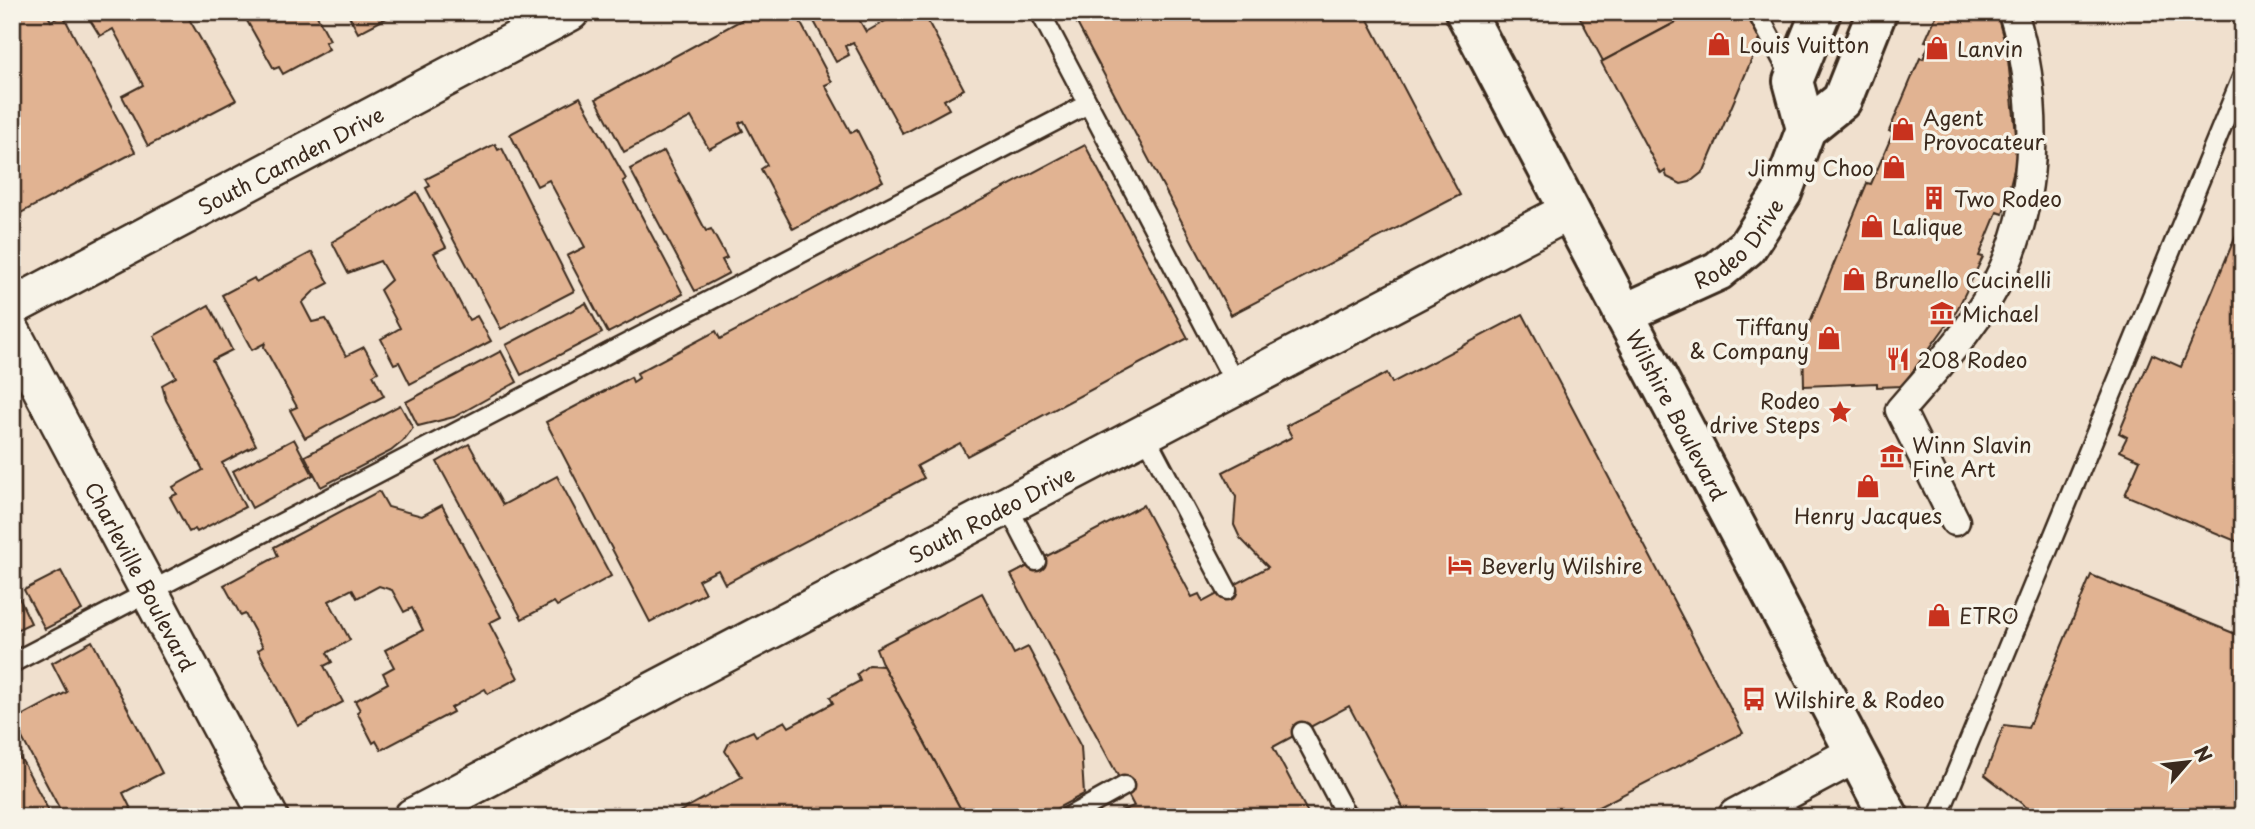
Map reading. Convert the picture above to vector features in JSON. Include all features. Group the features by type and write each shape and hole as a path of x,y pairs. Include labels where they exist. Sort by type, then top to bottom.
{"main road":[{"name":"Wilshire Boulevard","path":"1465,12 1889,817"},
{"path":"1821,12 1793,81 1806,129 1842,100 1877,12"},
{"name":"Rodeo Drive","path":"1623,314 1718,271 1747,247 1782,193 1806,129"}],"street":[{"path":"1955,521 1900,410 1949,354 1979,312 2004,268 2022,212 2030,168 2032,117 2026,62 2014,12"},
{"name":"South Camden Drive","path":"12,307 566,13"},
{"name":"South Rodeo Drive","path":"413,817 1569,211"},
{"name":"Charleville Boulevard","path":"12,333 269,817"},
{"path":"1737,817 1855,754"}],"lane":[{"path":"1040,12 1236,385"},
{"path":"1757,12 1793,81"},
{"path":"1938,817 2243,75"},
{"path":"12,663 1088,104"},
{"path":"1144,433 1227,590"},
{"path":"1007,505 1036,561"},
{"path":"1302,732 1348,817"},
{"path":"1068,817 1124,786"}],"building":[{"path":"12,12 46,12 51,21 63,15 135,152 19,214 12,201"},
{"path":"85,12 185,12 236,100 148,146 122,96 143,85 113,29 100,36"},
{"path":"242,12 315,12 330,40 325,42 329,49 283,74 279,67 274,69"},
{"path":"347,12 398,12 358,33"},
{"path":"756,12 795,12 832,82 825,85 851,133 857,130 883,181 793,229 761,169 767,165 744,121 739,123 743,131 709,149 691,117 624,152 596,99"},
{"path":"809,12 855,12 866,32 901,12 923,12 964,89 944,100 949,109 903,134 853,42 845,46 849,55 836,62"},
{"path":"1071,12 1364,12 1460,195 1231,315"},
{"path":"1577,12 1695,12 1603,61"},
{"path":"1695,12 1745,12 1760,40 1704,171 1690,182 1681,184 1667,177 1665,171 1661,174 1601,62"},
{"name":"Two Rodeo","path":"1938,12 1996,12 2007,50 2018,153 2003,214 1997,212 1979,256 1983,257 1956,312 1902,386 1877,387 1877,383 1804,386 1803,339 1867,183 1871,184 1893,133 1889,131 1920,58 1923,59 1930,42 1925,41"},
{"path":"580,97 626,179 623,181 683,294 608,333 567,256 585,247 549,180 537,186 510,134"},
{"path":"495,144 498,150 502,148 574,291 501,329 426,188 430,186 426,179"},
{"path":"1085,145 1188,338 967,456 960,443 917,466 924,478 725,584 718,570 698,580 705,593 650,622 546,422 631,377 633,382 639,378 637,373 716,331 720,339"},
{"path":"664,151 706,231 711,229 727,258 722,260 729,273 695,291 630,169"},
{"path":"417,192 446,247 434,253 469,320 477,316 491,341 410,384 399,362 394,364 381,339 400,328 380,290 391,280 380,261 348,273 332,242"},
{"path":"2243,218 2243,544 2125,495 2140,460 2120,451 2127,437 2119,433 2152,354 2181,367"},
{"path":"312,252 329,283 314,291 302,303 312,322 326,319 346,356 364,347 378,372 373,375 384,396 305,438 290,410 297,407 264,347 265,343 252,350 222,295 254,278 256,282"},
{"path":"586,303 602,333 521,375 506,345"},
{"path":"209,305 232,350 212,360 256,445 222,463 245,507 197,532 195,529 189,532 170,497 177,494 173,487 203,470 166,400 162,385 176,377 154,336"},
{"name":"Beverly Wilshire","path":"1523,314 1743,733 1579,817 1408,817 1349,706 1273,747 1310,817 1105,817 1134,806 1011,575 1143,505 1192,597 1199,594 1203,602 1268,567 1240,538 1234,525 1236,497 1223,472 1292,437 1286,426 1387,373 1392,383"},
{"path":"501,351 517,382 454,417 418,426 406,402"},
{"path":"400,405 413,428 403,441 391,451 321,487 305,456"},
{"path":"294,439 313,475 252,508 233,471"},
{"path":"469,444 503,505 557,476 611,576 557,606 554,602 522,619 437,462"},
{"path":"379,491 388,507 422,516 442,505 501,617 489,623 518,678 488,694 485,689 451,708 453,712 381,750 376,741 373,743 357,712 360,710 355,701 388,683 383,673 394,667 385,650 423,630 412,608 404,612 392,590 379,586 357,598 352,589 329,601 350,640 327,653 332,662 324,666 343,702 298,726 258,650 263,647 245,614 241,616 224,585 278,556 274,547"},
{"path":"61,571 82,610 45,629 24,590"},
{"path":"2091,575 2243,637 2243,817 2039,817 1985,775 2004,725 2028,728"},
{"path":"12,583 31,623 12,632"},
{"path":"982,593 1014,654 1028,647 1081,747 1084,794 1041,817 965,817 883,666 876,648"},
{"path":"92,641 162,773 123,793 135,817 64,817 13,721 67,692 52,663"},
{"path":"869,665 883,666 965,817 670,817 742,777 725,751 730,741 753,731 756,736 785,721 789,727 833,703 830,697 860,681 857,674"},
{"path":"12,746 24,764 52,817 12,817"}],"place":[{"name":"Louis Vuitton","path":"1719,44"},
{"name":"Lanvin","path":"1937,48"},
{"name":"Agent Provocateur","path":"1903,129"},
{"name":"Jimmy Choo","path":"1894,167"},
{"name":"Two Rodeo","path":"1934,198"},
{"name":"Lalique","path":"1872,226"},
{"name":"Brunello Cucinelli","path":"1854,279"},
{"name":"Michael","path":"1942,313"},
{"name":"Tiffany & Company","path":"1829,338"},
{"name":"208 Rodeo","path":"1898,359"},
{"name":"Rodeo drive Steps","path":"1840,412"},
{"name":"Winn Slavin Fine Art","path":"1892,456"},
{"name":"Henry Jacques","path":"1868,486"},
{"name":"Beverly Wilshire","path":"1460,565"},
{"name":"ETRO","path":"1939,615"},
{"name":"Wilshire & Rodeo","path":"1754,699"}]}
